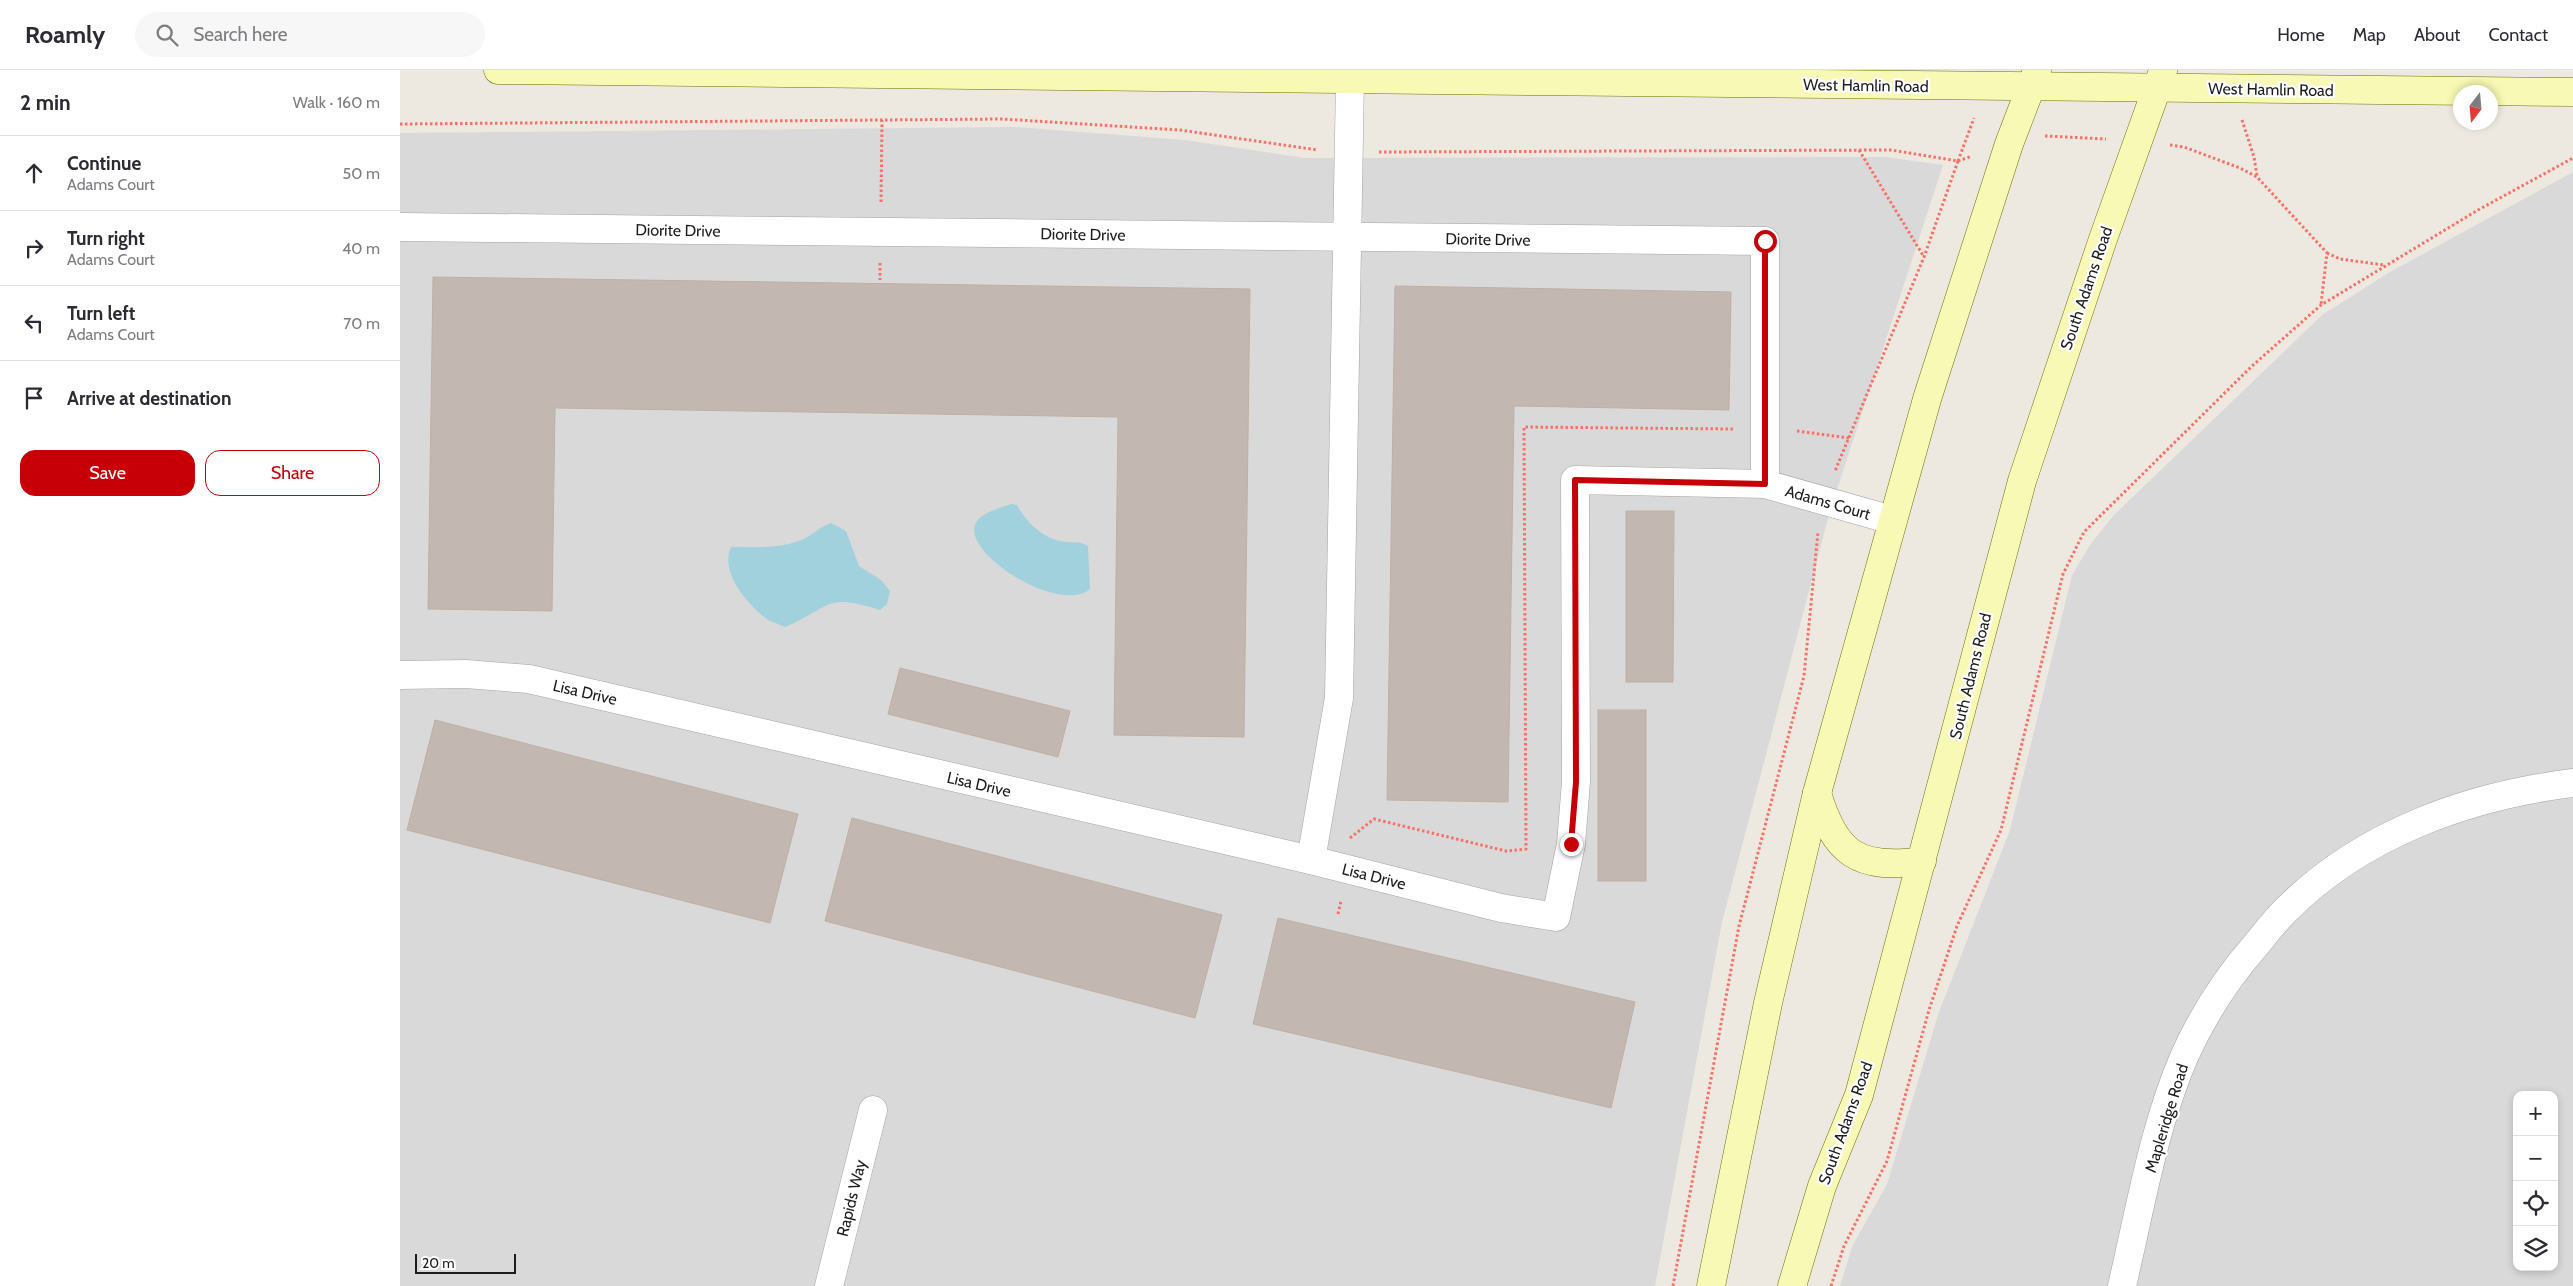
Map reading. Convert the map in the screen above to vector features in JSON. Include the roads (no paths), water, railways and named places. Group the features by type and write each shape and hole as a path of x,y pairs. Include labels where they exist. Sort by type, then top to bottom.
{"main road":[{"name":"West Hamlin Road","path":"498,70 2160,79 2573,92"},
{"path":"1711,1286 1768,1003 1817,793 1927,399 2010,144 2034,78"},
{"name":"South Adams Road","path":"1792,1286 1822,1186 1859,1095 2022,481 2093,266 2160,79"},
{"path":"1817,793 1826,822 1836,840 1852,853 1888,864 1922,861"}],"street":[{"path":"1311,860 1339,698 1347,151 1350,74"},
{"name":"Diorite Drive","path":"400,226 1765,241"},
{"name":"Adams Court","path":"1765,241 1765,484"},
{"name":"Adams Court","path":"1556,917 1571,844 1576,782 1575,480 1765,484 1892,520"},
{"name":"Lisa Drive","path":"400,675 466,674 529,679 1311,860 1501,908 1556,917"},
{"name":"Mapleridge Road","path":"2122,1286 2163,1116 2185,1056 2212,1006 2240,964 2285,911 2352,858 2419,822 2489,798 2573,783"},
{"name":"Rapids Way","path":"829,1286 873,1110"}],"water":[{"path":"1011,504 1017,505 1031,524 1050,538 1088,546 1090,589 1076,595 1057,594 1037,588 1017,578 998,565 984,551 976,537 975,525 977,521 990,511"},
{"path":"831,523 846,531 859,566 881,580 890,591 887,604 880,610 848,602 829,604 785,627 766,619 749,603 736,585 729,566 728,557 731,547 767,547 793,543"}]}
